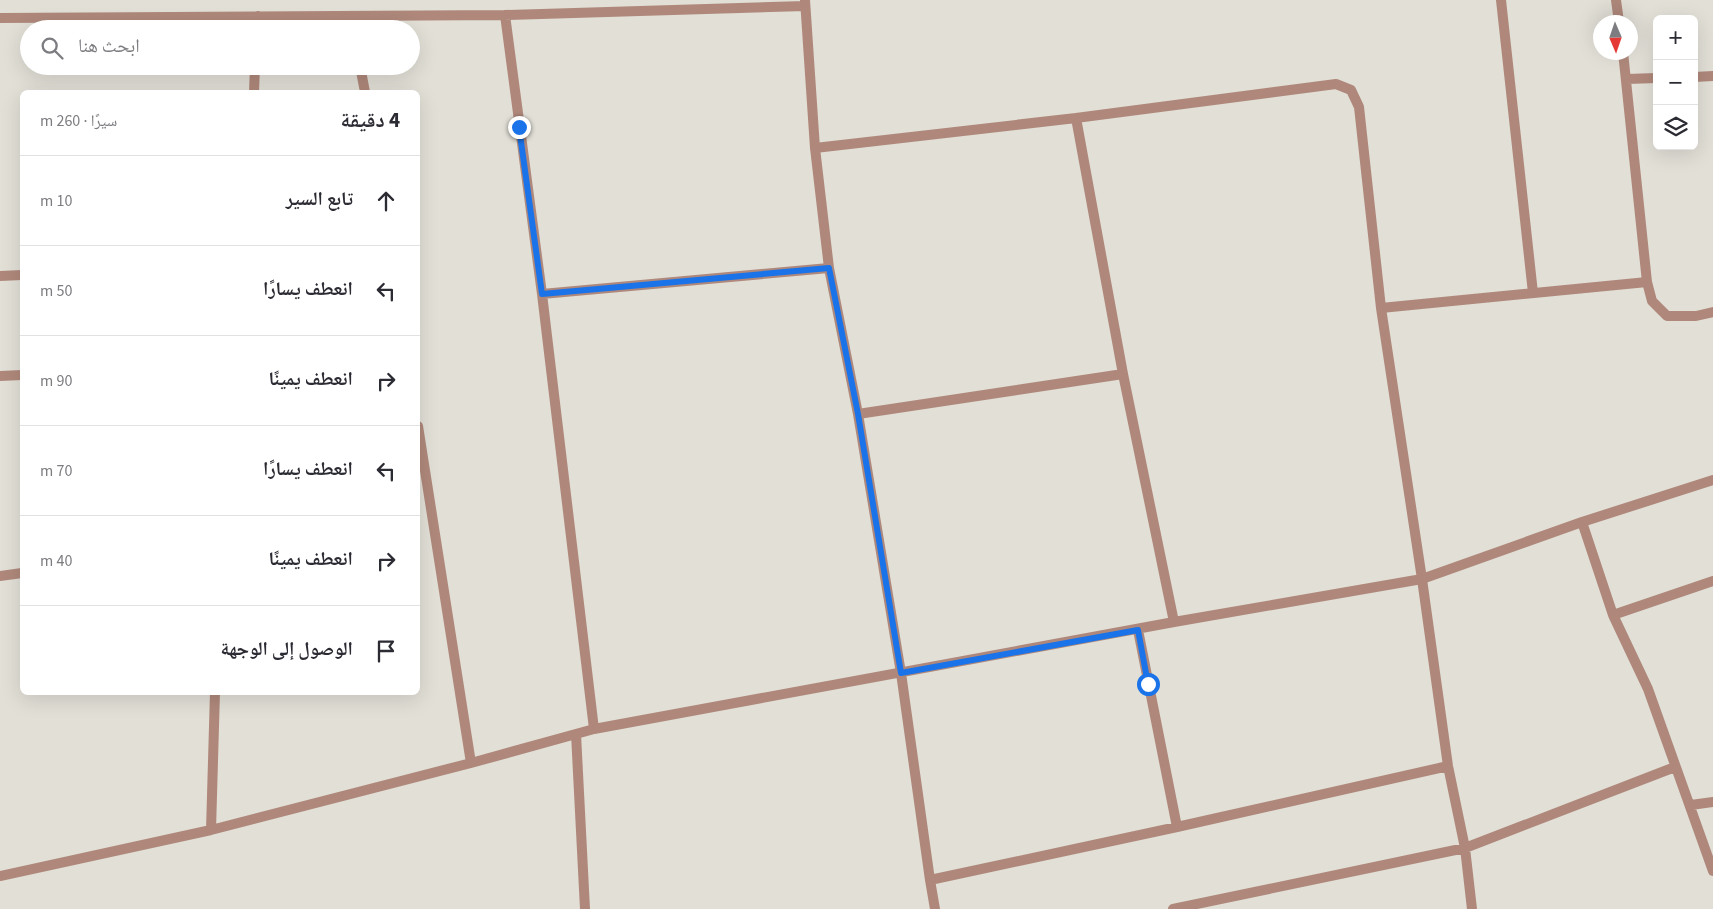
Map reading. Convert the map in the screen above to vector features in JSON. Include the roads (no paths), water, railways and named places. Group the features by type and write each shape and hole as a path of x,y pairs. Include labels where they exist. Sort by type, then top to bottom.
{"street":[{"path":"1501,0 1533,293"},
{"path":"1616,0 1618,15"},
{"path":"0,18 505,15 805,3 815,148 829,268 858,414 901,673 935,909"},
{"path":"505,15 542,294 594,729"},
{"path":"352,16 353,20"},
{"path":"1624,60 1647,282 1652,301 1667,316 1696,316 1713,312"},
{"path":"254,90 255,75"},
{"path":"362,75 365,90"},
{"path":"1698,77 1713,76"},
{"path":"1626,79 1653,78"},
{"path":"815,148 1076,118 1336,84 1351,90 1358,107 1381,308 1448,766 1466,848 1472,909"},
{"path":"1076,118 1123,374 1174,622"},
{"path":"542,294 829,268"},
{"path":"0,276 20,275"},
{"path":"1381,308 1647,282"},
{"path":"858,414 1123,374"},
{"path":"0,376 20,375"},
{"path":"420,439 471,764"},
{"path":"0,876 211,830 471,764 594,729 1174,622 1422,579 1582,522 1713,480"},
{"path":"1582,522 1613,615 1648,689 1713,871"},
{"path":"0,576 20,573"},
{"path":"1613,615 1713,581"},
{"path":"1138,630 1177,827"},
{"path":"211,830 215,695"},
{"path":"576,734 585,909"},
{"path":"930,880 1448,766"},
{"path":"1173,909 1466,848 1675,767"},
{"path":"1690,806 1713,802"}]}
